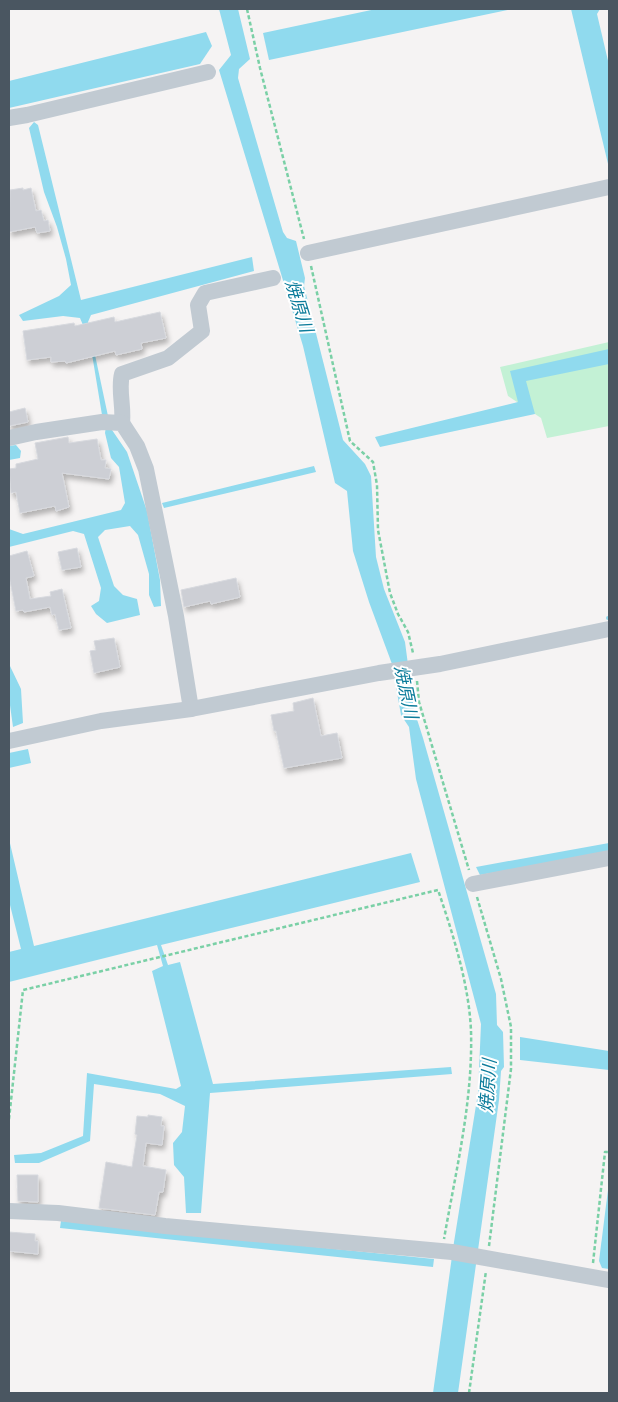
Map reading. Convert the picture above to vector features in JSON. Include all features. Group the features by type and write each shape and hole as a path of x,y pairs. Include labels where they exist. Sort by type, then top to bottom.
{"street":[{"path":"9,118 208,72"},
{"path":"308,253 609,187"},
{"path":"9,438 36,432 112,422 123,412 122,374 168,358 202,331 198,305 205,293 273,278"},
{"path":"112,422 137,446 146,469 176,616 191,709"},
{"path":"9,741 101,721 191,709 379,673 416,668 609,629"},
{"path":"473,884 609,858"},
{"path":"9,1212 58,1213 165,1226 447,1252 609,1280"}],"path":[{"path":"247,9 260,68 308,253 350,441 373,462 378,485 378,530 390,593 398,614 408,632 416,668 419,702 501,979 511,1027 511,1069 469,1393"},
{"path":"9,1119 23,990 438,890 454,937 467,998 471,1030 468,1103 447,1252"},
{"path":"591,1276 605,1152 609,1152"}],"green space":[{"path":"609,342 609,426 547,438 541,418 508,396 500,367"}],"water":[{"name":"焼原川","path":"219,9 238,9 250,59 239,69 238,78 283,232 287,238 296,241 305,278 304,286 343,440 365,464 371,476 376,557 384,589 405,642 414,710 496,994 497,1025 503,1032 504,1067 501,1071 499,1100 458,1393 433,1393 454,1242 478,1093 481,1024 416,779 409,727 401,715 392,664 369,602 353,551 347,491 335,483 303,346 219,70 231,55"},
{"path":"376,9 512,9 269,60 263,33"},
{"path":"571,9 600,9 597,14 609,65 609,168"},
{"path":"206,32 212,46 200,64 9,108 9,81"},
{"path":"34,122 38,125 81,300 252,257 254,271 91,315 88,322 112,430 127,452 147,511 160,580 161,606 154,607 149,595 149,574 138,535 130,526 105,530 98,537 114,586 123,595 137,599 140,615 107,623 96,614 91,606 99,601 101,588 84,534 73,531 9,547 9,529 23,534 121,510 125,503 119,467 111,458 105,433 106,426 102,415 90,342 80,318 63,316 23,321 19,315 59,296 71,285 57,227 44,192 29,128"},
{"path":"609,349 609,364 526,381 535,414 380,447 375,437 518,402 510,371"},
{"path":"16,445 21,451 20,458 9,460 9,446"},
{"path":"314,466 316,472 164,508 162,503"},
{"path":"9,660 21,689 23,723 13,727 9,698"},
{"path":"28,749 31,763 9,768 9,753"},
{"path":"9,839 34,946 411,853 420,882 161,945 168,965 180,962 213,1084 451,1067 452,1074 210,1093 201,1213 186,1213 184,1177 174,1165 173,1143 182,1132 185,1106 160,1094 94,1084 90,1141 39,1163 15,1163 14,1155 41,1153 83,1136 87,1073 176,1089 181,1086 152,971 163,966 157,945 9,982 9,952 21,949 9,901"},
{"path":"609,843 609,852 480,875 476,867"},
{"path":"520,1037 609,1051 609,1070 520,1060"},
{"path":"609,1182 609,1269 602,1268 599,1261"},
{"path":"61,1221 434,1259 433,1267 60,1228"}],"building":[{"path":"23,188 23,190 31,188 36,211 41,210 44,221 48,220 50,231 37,233 35,227 9,232 10,190"},
{"path":"160,312 166,338 141,343 142,349 116,355 115,351 66,363 65,361 51,362 51,357 27,360 23,331 74,323 75,326 114,317 115,322"},
{"path":"25,408 28,422 9,426 9,412"},
{"path":"68,437 69,443 97,439 101,460 106,460 105,468 111,469 109,479 62,473 69,507 56,511 55,506 20,513 16,492 11,493 9,469 16,468 16,464 38,459 35,443"},
{"path":"77,548 81,567 62,570 58,552"},
{"path":"27,551 34,576 26,578 30,599 51,596 50,592 62,589 71,628 59,630 55,614 52,615 50,607 24,612 23,610 16,611 9,576 9,556"},
{"path":"236,578 240,597 211,604 210,601 184,607 181,590"},
{"path":"114,638 120,667 94,673 90,651 96,650 94,641"},
{"path":"313,698 321,736 337,733 342,758 284,768 271,715 294,711 293,703"},
{"path":"148,1115 162,1117 161,1126 164,1126 162,1145 146,1143 143,1166 166,1170 163,1192 159,1192 155,1215 99,1208 106,1162 132,1167 137,1135 135,1134 137,1116 148,1117"},
{"path":"17,1175 38,1175 38,1202 18,1201"},
{"path":"9,1232 35,1234 35,1241 38,1241 38,1254 9,1251"}]}
